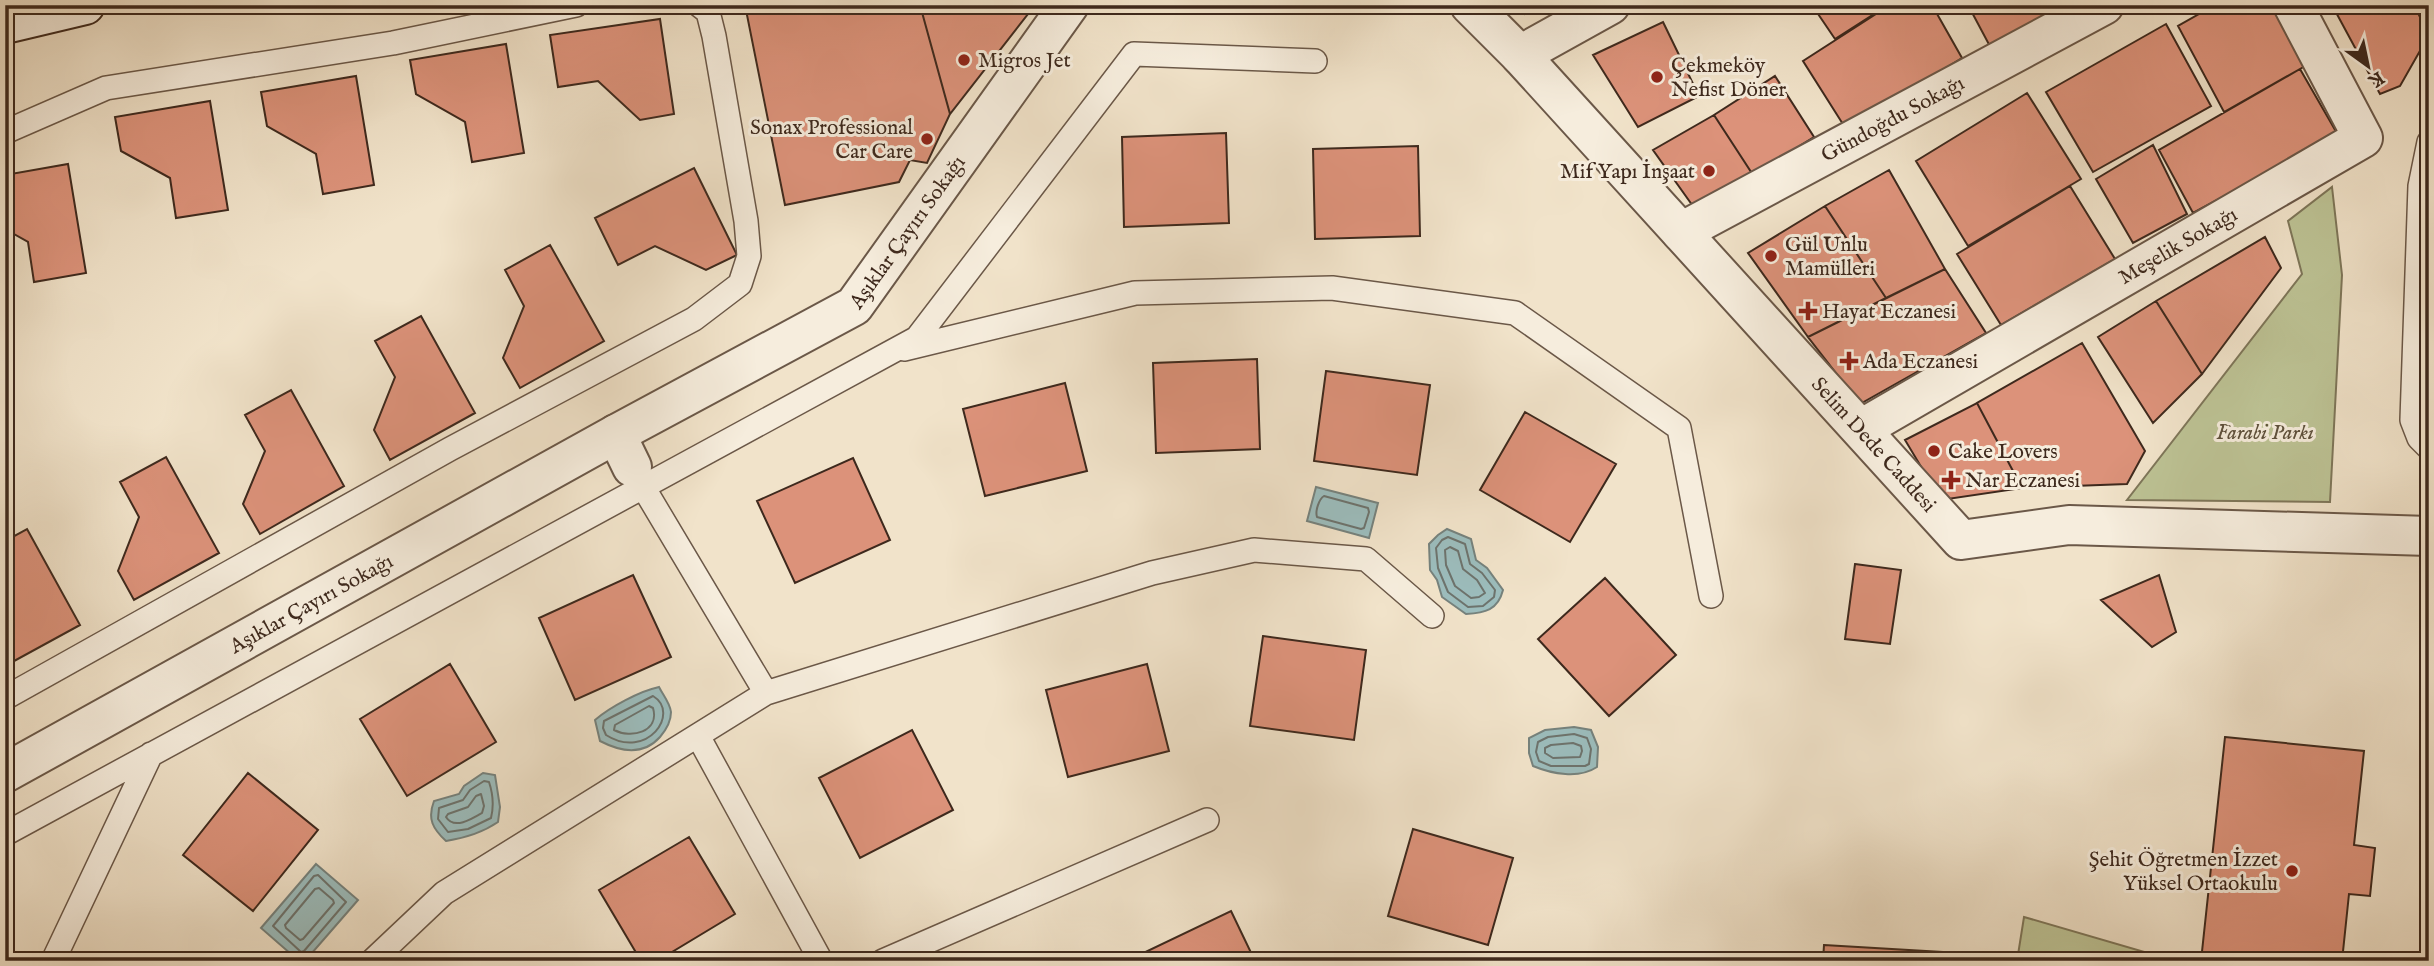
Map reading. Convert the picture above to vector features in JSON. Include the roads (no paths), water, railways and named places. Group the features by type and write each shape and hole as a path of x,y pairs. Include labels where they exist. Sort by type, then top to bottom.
{"street":[{"path":"5,24 85,5"},
{"name":"Aşıklar Çayırı Sokağı","path":"5,773 630,463 854,306 1069,5"},
{"name":"Selim Dede Caddesi","path":"1470,5 1520,55 1961,540 2069,524 2429,536"},
{"path":"1520,55 1610,5"},
{"name":"Gündoğdu Sokağı","path":"1681,232 2105,5"},
{"name":"Meşelik Sokağı","path":"1861,429 2363,138 2293,5"}],"lane":[{"path":"5,132 106,88 393,43 576,5"},
{"path":"5,698 450,449 694,319 740,284 750,256 746,220 714,36 708,12 699,5"},
{"path":"5,834 151,754 630,463 891,352 917,338 1134,54 1315,61"},
{"path":"2429,142 2420,186 2412,420 2419,438 2429,448"},
{"path":"891,352 1135,293 1332,288 1515,313 1679,428 1711,596"},
{"path":"630,463 766,694"},
{"path":"372,961 444,893 766,694 1152,573 1255,550 1366,559 1432,616"},
{"path":"698,736 821,961"},
{"path":"53,961 151,754"},
{"path":"883,961 1208,820"}],"water":[{"path":"1316,487 1378,503 1369,538 1307,521"},
{"path":"1447,529 1471,539 1476,560 1487,568 1503,590 1498,602 1490,609 1466,614 1442,597 1437,580 1430,570 1429,544"},
{"path":"659,687 671,712 666,729 660,737 639,750 624,750 600,741 595,720 626,700"},
{"path":"1574,727 1591,730 1598,747 1597,767 1582,773 1565,774 1533,766 1529,753 1529,738 1545,730"},
{"path":"483,773 495,775 500,807 498,822 473,834 446,841 432,823 434,801 459,794 464,786"},
{"path":"316,864 358,900 305,961 299,961 261,928"}],"place":[{"name":"Migros Jet","path":"964,60"},
{"name":"Çekmeköy Nefist Döner","path":"1657,77"},
{"name":"Sonax Professional Car Care","path":"927,139"},
{"name":"Mif Yapı İnşaat","path":"1709,171"},
{"name":"Gül Unlu Mamülleri","path":"1771,256"},
{"name":"Hayat Eczanesi","path":"1808,311"},
{"name":"Ada Eczanesi","path":"1849,361"},
{"name":"Cake Lovers","path":"1934,451"},
{"name":"Nar Eczanesi","path":"1951,480"},
{"name":"Şehit Öğretmen İzzet Yüksel Ortaokulu","path":"2292,871"}],"park label":[{"name":"Farabi Parkı","path":"2265,432"}]}
